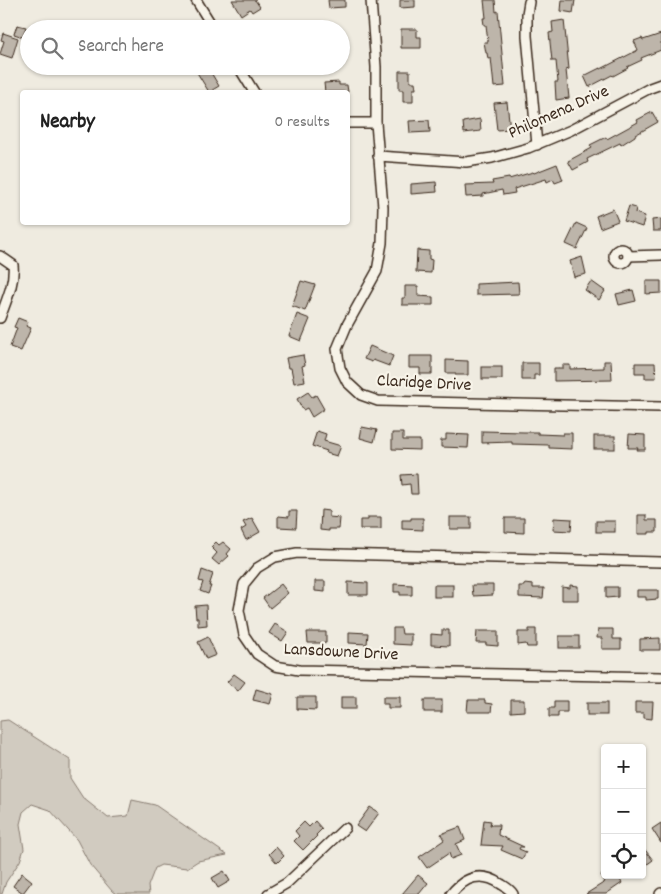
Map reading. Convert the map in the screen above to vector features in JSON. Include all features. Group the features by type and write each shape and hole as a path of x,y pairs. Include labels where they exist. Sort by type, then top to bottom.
{"street":[{"path":"196,0 208,20"},
{"name":"Claridge Drive","path":"371,0 376,68 376,123 383,207 382,243 377,271 347,325 337,349 340,368 347,382 361,395 378,401 661,407"},
{"path":"530,1 527,14 527,36 537,145"},
{"path":"244,75 253,90"},
{"name":"Philomena Drive","path":"378,156 466,162 492,158 537,145 571,130 661,84"},
{"path":"350,123 376,123"},
{"path":"628,256 661,255"},
{"path":"0,256 13,265 14,272 11,288 0,318"},
{"name":"Lansdowne Drive","path":"661,562 296,553 275,557 257,568 244,584 239,610 244,635 257,654 275,666 299,670 661,677"},
{"path":"268,894 287,883 345,828"},
{"path":"450,894 465,881 479,876 494,879 513,894"}],"shaded area":[{"path":"8,720 70,760 70,778 83,798 108,818 128,816 132,800 155,805 227,855 198,861 187,868 161,865 155,868 148,886 149,894 116,894 90,865 77,840 50,810 32,804 23,812 20,824 24,849 20,861 6,882 2,894 0,894 0,721"}],"building":[{"path":"232,0 255,0 260,7 252,12 250,9 241,15"},
{"path":"328,0 345,0 345,7 329,8"},
{"path":"400,0 415,0 415,7 400,8"},
{"path":"484,0 495,0 496,12 498,11 505,86 494,87 491,58 488,59 484,42 488,42 486,25 484,25 483,18 486,18"},
{"path":"562,0 575,0 573,13 561,11"},
{"path":"564,20 569,69 566,70 569,98 556,100 555,82 558,82 556,61 552,61 549,33 553,32 552,22"},
{"path":"17,25 20,26 20,36 14,34"},
{"path":"401,29 417,29 417,37 421,37 421,48 401,48"},
{"path":"3,33 18,38 12,58 0,54 4,41 1,40"},
{"path":"661,34 661,50 641,58 642,60 628,68 589,87 584,76 638,50 634,41"},
{"path":"399,71 410,71 410,82 415,82 416,89 413,89 413,102 403,102 403,90 399,90"},
{"path":"199,75 212,75 219,86 212,90 208,90"},
{"path":"339,82 339,85 347,85 348,90 325,90 324,83"},
{"path":"507,102 510,129 497,130 494,103"},
{"path":"652,112 658,122 621,145 620,143 587,159 588,162 573,170 568,161 592,148 590,145 606,137 607,139"},
{"path":"480,119 481,131 464,133 463,122"},
{"path":"429,120 430,132 410,133 409,121"},
{"path":"557,164 563,180 555,183 553,179 547,182 546,179 514,189 515,193 503,195 502,190 483,194 483,196 466,197 465,185 493,184 492,181 534,173"},
{"path":"436,182 437,192 411,194 411,184"},
{"path":"629,206 636,208 635,213 645,216 642,227 624,221"},
{"path":"613,209 618,221 600,228 596,216"},
{"path":"661,219 661,231 653,231 652,220"},
{"path":"576,223 587,228 577,249 566,244"},
{"path":"417,250 429,251 429,259 432,260 431,273 416,272"},
{"path":"582,257 586,274 574,277 570,261"},
{"path":"301,281 315,285 305,311 292,306"},
{"path":"591,281 605,291 599,300 585,290"},
{"path":"646,281 661,281 661,293 646,294"},
{"path":"518,282 519,294 476,295 476,284"},
{"path":"405,286 418,286 418,296 433,297 433,305 402,305 402,298 405,298"},
{"path":"633,290 636,301 619,305 616,294"},
{"path":"297,314 310,319 301,341 289,336"},
{"path":"18,318 28,322 26,326 31,328 21,351 10,347 17,328 14,327"},
{"path":"370,346 393,356 389,366 364,359"},
{"path":"303,355 305,365 302,366 305,381 294,383 291,368 288,368 286,358"},
{"path":"409,356 432,356 432,374 420,374 420,368 409,368"},
{"path":"446,360 468,361 468,375 446,373"},
{"path":"604,361 611,361 612,380 554,381 554,368 563,368 563,365 570,365 570,369 604,368"},
{"path":"522,363 539,363 539,375 534,375 534,380 522,380"},
{"path":"635,363 655,363 656,378 645,378 645,373 635,373"},
{"path":"482,367 502,367 502,379 482,379"},
{"path":"308,392 312,397 316,395 324,409 312,417 307,408 303,410 297,399"},
{"path":"362,427 377,430 374,442 360,438"},
{"path":"317,431 326,434 324,441 341,446 337,456 312,446"},
{"path":"482,431 538,432 538,434 563,435 563,433 572,433 572,449 549,448 549,445 512,444 512,442 482,443"},
{"path":"392,433 403,433 403,440 420,440 420,450 392,449"},
{"path":"446,434 469,435 468,448 441,447 441,440 446,440"},
{"path":"629,434 645,435 645,450 628,448"},
{"path":"594,436 615,436 615,449 594,449"},
{"path":"417,474 418,494 411,494 410,484 402,485 401,475"},
{"path":"321,510 329,511 329,517 340,518 339,529 320,530"},
{"path":"289,511 297,511 296,528 278,527 278,516 289,517"},
{"path":"638,515 646,515 646,520 657,520 657,532 638,534"},
{"path":"368,517 381,517 381,529 360,529 360,520 368,520"},
{"path":"450,517 471,517 471,529 450,529"},
{"path":"252,518 260,532 246,540 241,530 246,527 243,522"},
{"path":"411,518 423,518 423,530 402,529 402,520 411,520"},
{"path":"505,518 524,518 524,533 505,532"},
{"path":"554,518 572,519 571,531 553,530"},
{"path":"596,521 615,521 615,532 596,532"},
{"path":"216,542 219,545 223,542 231,549 227,554 229,556 219,565 212,559 217,553 211,547"},
{"path":"202,570 213,574 208,594 200,591 203,582 199,581"},
{"path":"315,581 325,581 325,592 315,591"},
{"path":"348,582 368,583 368,595 348,595"},
{"path":"281,584 288,593 270,608 263,598"},
{"path":"394,584 412,585 412,595 400,595 400,592 394,592"},
{"path":"524,584 533,585 533,588 544,588 543,598 519,597 519,586 524,586"},
{"path":"434,585 453,585 453,597 434,597"},
{"path":"472,585 493,585 493,595 473,596"},
{"path":"570,585 578,586 578,600 562,600 562,587 570,588"},
{"path":"606,587 618,587 618,597 606,598"},
{"path":"637,590 658,590 658,599 646,600 646,597 637,597"},
{"path":"206,605 207,625 198,626 195,606"},
{"path":"275,624 288,632 282,641 269,633"},
{"path":"393,628 401,628 402,634 411,634 411,645 393,644"},
{"path":"529,629 536,629 536,647 527,647 526,644 518,645 518,632 529,632"},
{"path":"598,629 613,629 613,639 621,639 621,649 602,649 602,638 597,638"},
{"path":"442,630 449,630 449,646 431,645 431,634 442,635"},
{"path":"477,631 498,631 498,646 476,643"},
{"path":"307,632 326,632 326,643 308,643"},
{"path":"349,632 368,633 367,644 349,643"},
{"path":"559,636 579,636 579,648 559,648"},
{"path":"208,637 216,655 206,659 198,642"},
{"path":"660,638 660,650 640,650 640,639"},
{"path":"234,674 245,682 238,691 227,682"},
{"path":"256,689 273,694 270,704 253,700"},
{"path":"297,697 316,697 316,710 297,709"},
{"path":"341,697 356,697 356,709 341,709"},
{"path":"383,697 400,697 400,708 388,708 388,704 383,704"},
{"path":"424,700 442,700 442,712 424,712"},
{"path":"468,700 485,700 485,703 492,704 491,712 467,712"},
{"path":"511,700 524,700 524,711 511,712"},
{"path":"554,701 567,701 567,712 558,712 558,717 549,717 549,708 554,708"},
{"path":"635,702 653,702 652,719 644,718 644,713 635,713"},
{"path":"587,703 607,703 607,715 587,715"},
{"path":"370,807 379,813 365,832 356,826"},
{"path":"484,820 491,821 490,825 499,825 498,835 524,847 519,849 526,852 522,859 501,850 503,846 481,845"},
{"path":"315,821 322,829 303,850 294,841 299,836 295,831 304,822 309,827"},
{"path":"661,823 661,843 652,829"},
{"path":"460,827 465,840 456,844 461,855 451,859 449,853 427,868 419,857 444,840 441,834"},
{"path":"276,847 284,856 277,863 269,854"},
{"path":"646,851 653,860 646,865"},
{"path":"224,871 230,881 218,888 212,878"},
{"path":"22,873 32,881 23,893 13,886"},
{"path":"418,875 428,883 419,894 402,894"},
{"path":"603,879 620,879 622,883 606,894 586,894 605,882"}]}
